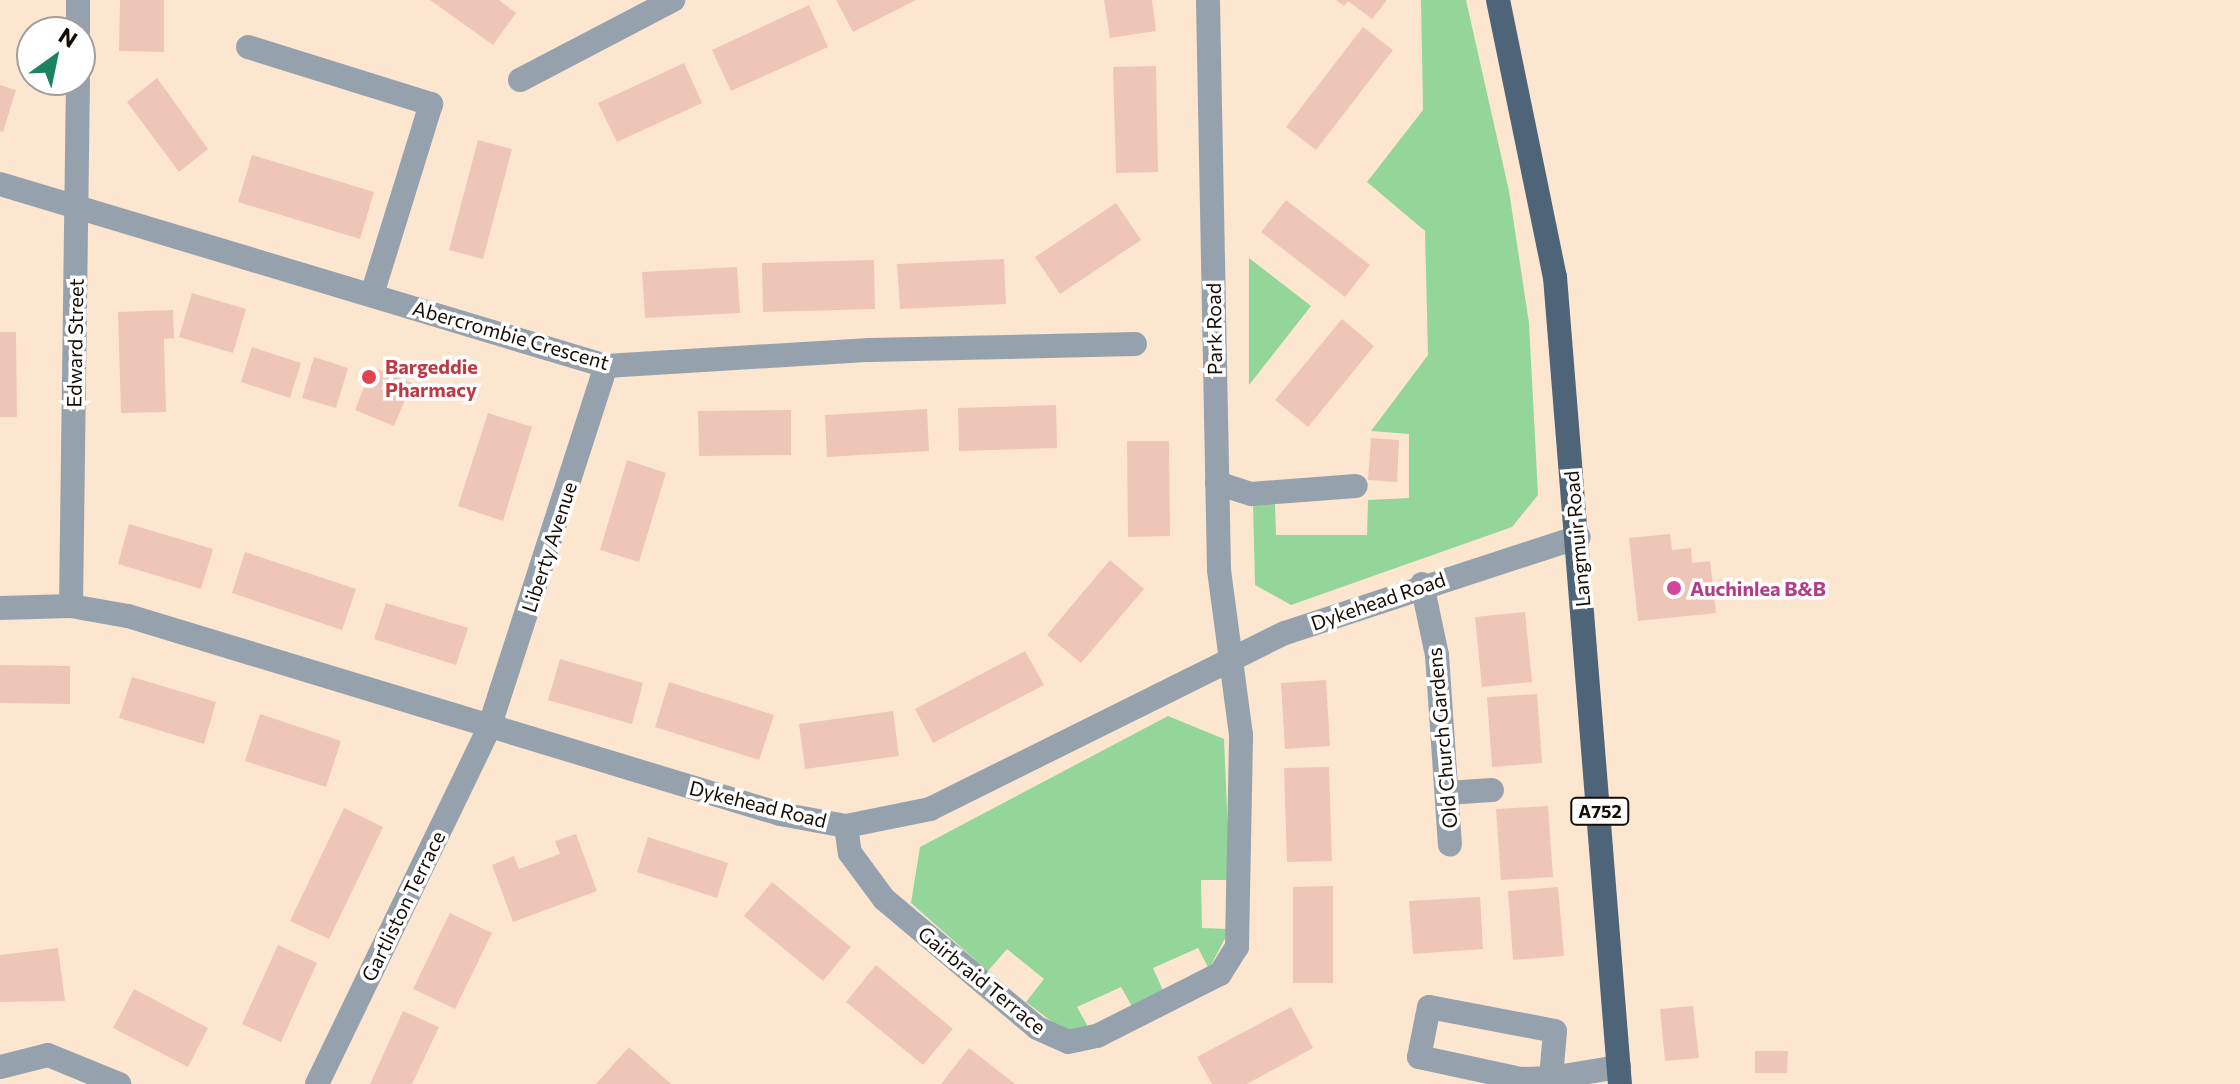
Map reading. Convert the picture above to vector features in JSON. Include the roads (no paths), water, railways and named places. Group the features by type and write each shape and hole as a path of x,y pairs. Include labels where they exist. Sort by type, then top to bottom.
{"main road":[{"name":"Langmuir Road","path":"1498,0 1555,277 1579,537 1619,1075"}],"street":[{"path":"520,80 673,0"},
{"name":"Park Road","path":"1208,0 1217,483 1227,658"},
{"path":"248,47 431,104 372,295"},
{"name":"Edward Street","path":"71,606 78,96"},
{"name":"Abercrombie Crescent","path":"0,184 606,366 870,350 1135,344"},
{"name":"Liberty Avenue","path":"489,728 606,366"},
{"path":"1217,483 1251,494 1356,486"},
{"name":"Dykehead Road","path":"0,608 71,606 128,616 780,814 846,826 930,809 1227,658 1422,584 1579,537"},
{"name":"Old Church Gardens","path":"1422,584 1437,655 1450,845"},
{"name":"Gairbraid Terrace","path":"846,826 850,853 884,899 1025,1019 1068,1042 1097,1036 1220,974 1237,947 1241,735 1227,658"},
{"name":"Gartliston Terrace","path":"317,1084 489,728"},
{"path":"1447,793 1492,790"},
{"path":"1551,1078 1555,1031 1429,1007 1419,1057 1521,1079 1551,1078 1619,1075"},
{"path":"0,1067 48,1055 119,1084"}],"place":[{"name":"Bargeddie Pharmacy","path":"369,377"},
{"name":"Auchinlea B&B","path":"1674,588"}]}
